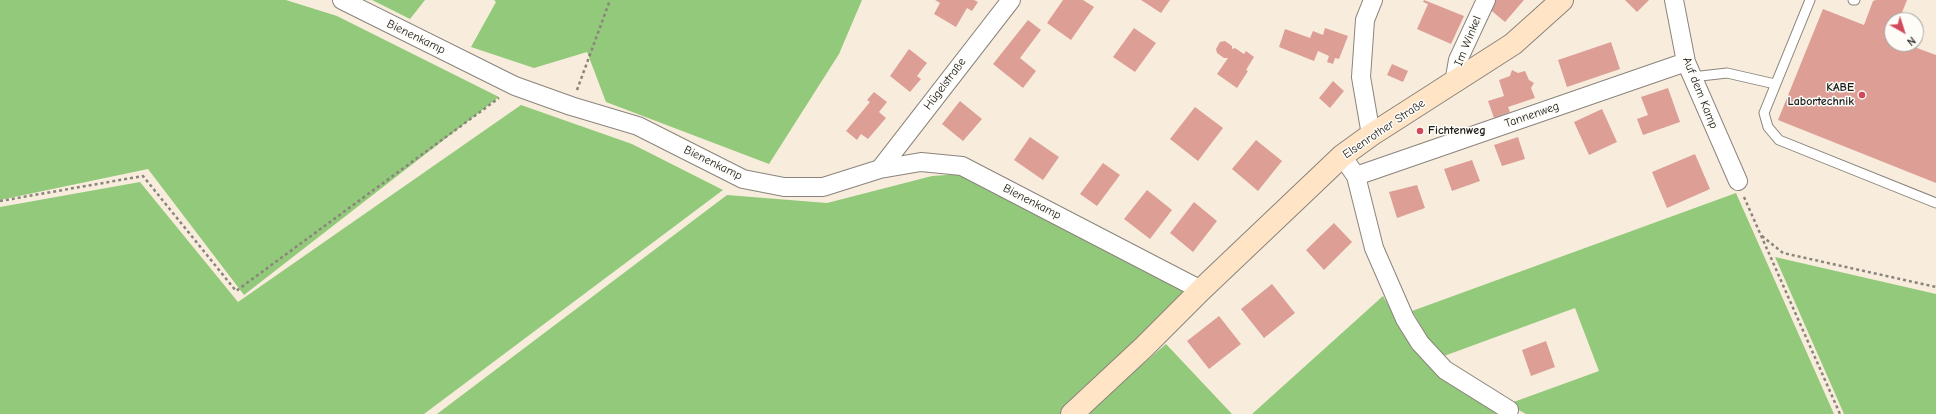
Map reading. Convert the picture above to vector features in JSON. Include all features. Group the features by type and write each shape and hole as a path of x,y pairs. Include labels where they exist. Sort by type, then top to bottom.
{"street":[{"name":"Bienenkamp","path":"342,0 515,86 571,106 638,126 743,179 784,187 823,187 880,169 921,162 962,166 1201,290"},
{"name":"Hügelstraße","path":"880,169 1011,0"},
{"path":"1371,135 1360,77 1366,20 1372,0"},
{"name":"Im Winkel","path":"1454,83 1458,60 1486,0"},
{"name":"Elsenrother Straße","path":"1072,414 1144,347 1201,290 1342,156 1371,135 1513,44 1562,0"},
{"name":"Auf dem Kamp","path":"1674,0 1689,70 1738,181"},
{"name":"Tannenweg","path":"1356,176 1689,70"},
{"path":"1342,156 1356,176 1374,248 1404,319 1420,343 1445,370 1509,410"}],"lane":[{"path":"1810,0 1764,113 1768,127 1779,140 1936,203"},
{"path":"1689,70 1727,73 1776,84"}],"path":[{"path":"571,106 610,0"},
{"path":"0,202 143,176 236,291 515,86"},
{"path":"1738,181 1840,414"},
{"path":"1761,235 1783,253 1936,287"}],"green space":[{"path":"0,0 286,0 337,16 499,97 244,295 148,169 0,200"},
{"path":"372,0 425,0 410,19"},
{"path":"494,0 862,0 839,54 769,164 606,102 587,52 534,68 471,47 496,2"},
{"path":"521,105 632,144 723,190 424,414 0,414 0,207 140,182 238,302"},
{"path":"961,174 1196,292 1061,414 437,414 727,195 827,203 932,176"},
{"path":"1736,193 1834,414 1526,414 1508,404 1599,371 1575,308 1444,356 1428,338 1412,311"},
{"path":"1775,257 1936,294 1936,414 1844,414"},
{"path":"1383,296 1408,338 1455,387 1503,414 1252,414"},
{"path":"1166,344 1232,414 1085,414"}],"building":[{"path":"935,0 974,0 978,2 972,11 967,8 956,27 934,14 940,3"},
{"path":"1063,0 1083,0 1094,7 1071,40 1047,23"},
{"path":"1141,0 1170,0 1161,13"},
{"path":"1424,0 1464,16 1451,44 1417,29 1428,4 1423,2"},
{"path":"1492,0 1524,0 1505,22 1487,7"},
{"path":"1625,0 1649,0 1637,12"},
{"name":"KABE Labortechnik","path":"1907,0 1902,12 1884,12 1884,52 1924,52 1924,51 1936,55 1936,183 1778,120 1823,9 1864,25 1873,1"},
{"path":"1028,20 1041,30 1020,58 1036,71 1023,88 993,64"},
{"path":"1134,28 1156,43 1135,72 1113,57"},
{"path":"1325,28 1348,36 1339,59 1335,58 1333,64 1327,62 1329,56 1318,51 1314,61 1279,47 1285,29 1310,38 1313,31 1323,35"},
{"path":"1225,41 1232,46 1232,49 1235,48 1244,54 1246,51 1254,57 1246,70 1248,71 1237,88 1217,74 1228,58 1224,58 1217,53 1216,49 1220,42"},
{"path":"1611,42 1620,69 1567,87 1558,60"},
{"path":"909,49 927,63 917,76 921,79 910,92 890,76"},
{"path":"1392,64 1408,71 1403,82 1387,75"},
{"path":"1512,70 1518,73 1525,71 1529,80 1534,83 1531,88 1535,98 1508,107 1510,112 1494,118 1488,101 1504,96 1499,80 1510,76"},
{"path":"1333,81 1344,91 1330,108 1319,98"},
{"path":"1668,88 1680,122 1643,135 1637,119 1648,115 1641,97"},
{"path":"874,92 887,102 879,112 886,118 868,139 861,134 857,140 846,131 870,102 867,100"},
{"path":"960,101 982,119 963,141 942,124"},
{"path":"1195,107 1223,128 1198,161 1170,139"},
{"path":"1602,109 1617,142 1589,155 1574,122"},
{"path":"1030,137 1059,157 1043,180 1014,160"},
{"path":"1518,137 1525,159 1502,166 1494,145"},
{"path":"1256,140 1282,161 1258,191 1232,169"},
{"path":"1695,154 1710,189 1667,208 1652,172"},
{"path":"1472,160 1480,181 1452,191 1444,169"},
{"path":"1103,163 1120,175 1097,206 1080,194"},
{"path":"1417,185 1425,208 1397,218 1389,192"},
{"path":"1147,190 1172,210 1150,239 1124,219"},
{"path":"1194,202 1217,221 1193,252 1170,233"},
{"path":"1334,223 1352,242 1324,270 1306,250"},
{"path":"1272,284 1295,313 1264,338 1241,309"},
{"path":"1219,316 1241,344 1209,369 1187,341"},
{"path":"1546,341 1555,367 1531,376 1522,350"}],"place":[{"name":"KABE Labortechnik","path":"1862,95"},
{"name":"Fichtenweg","path":"1420,131"}]}
